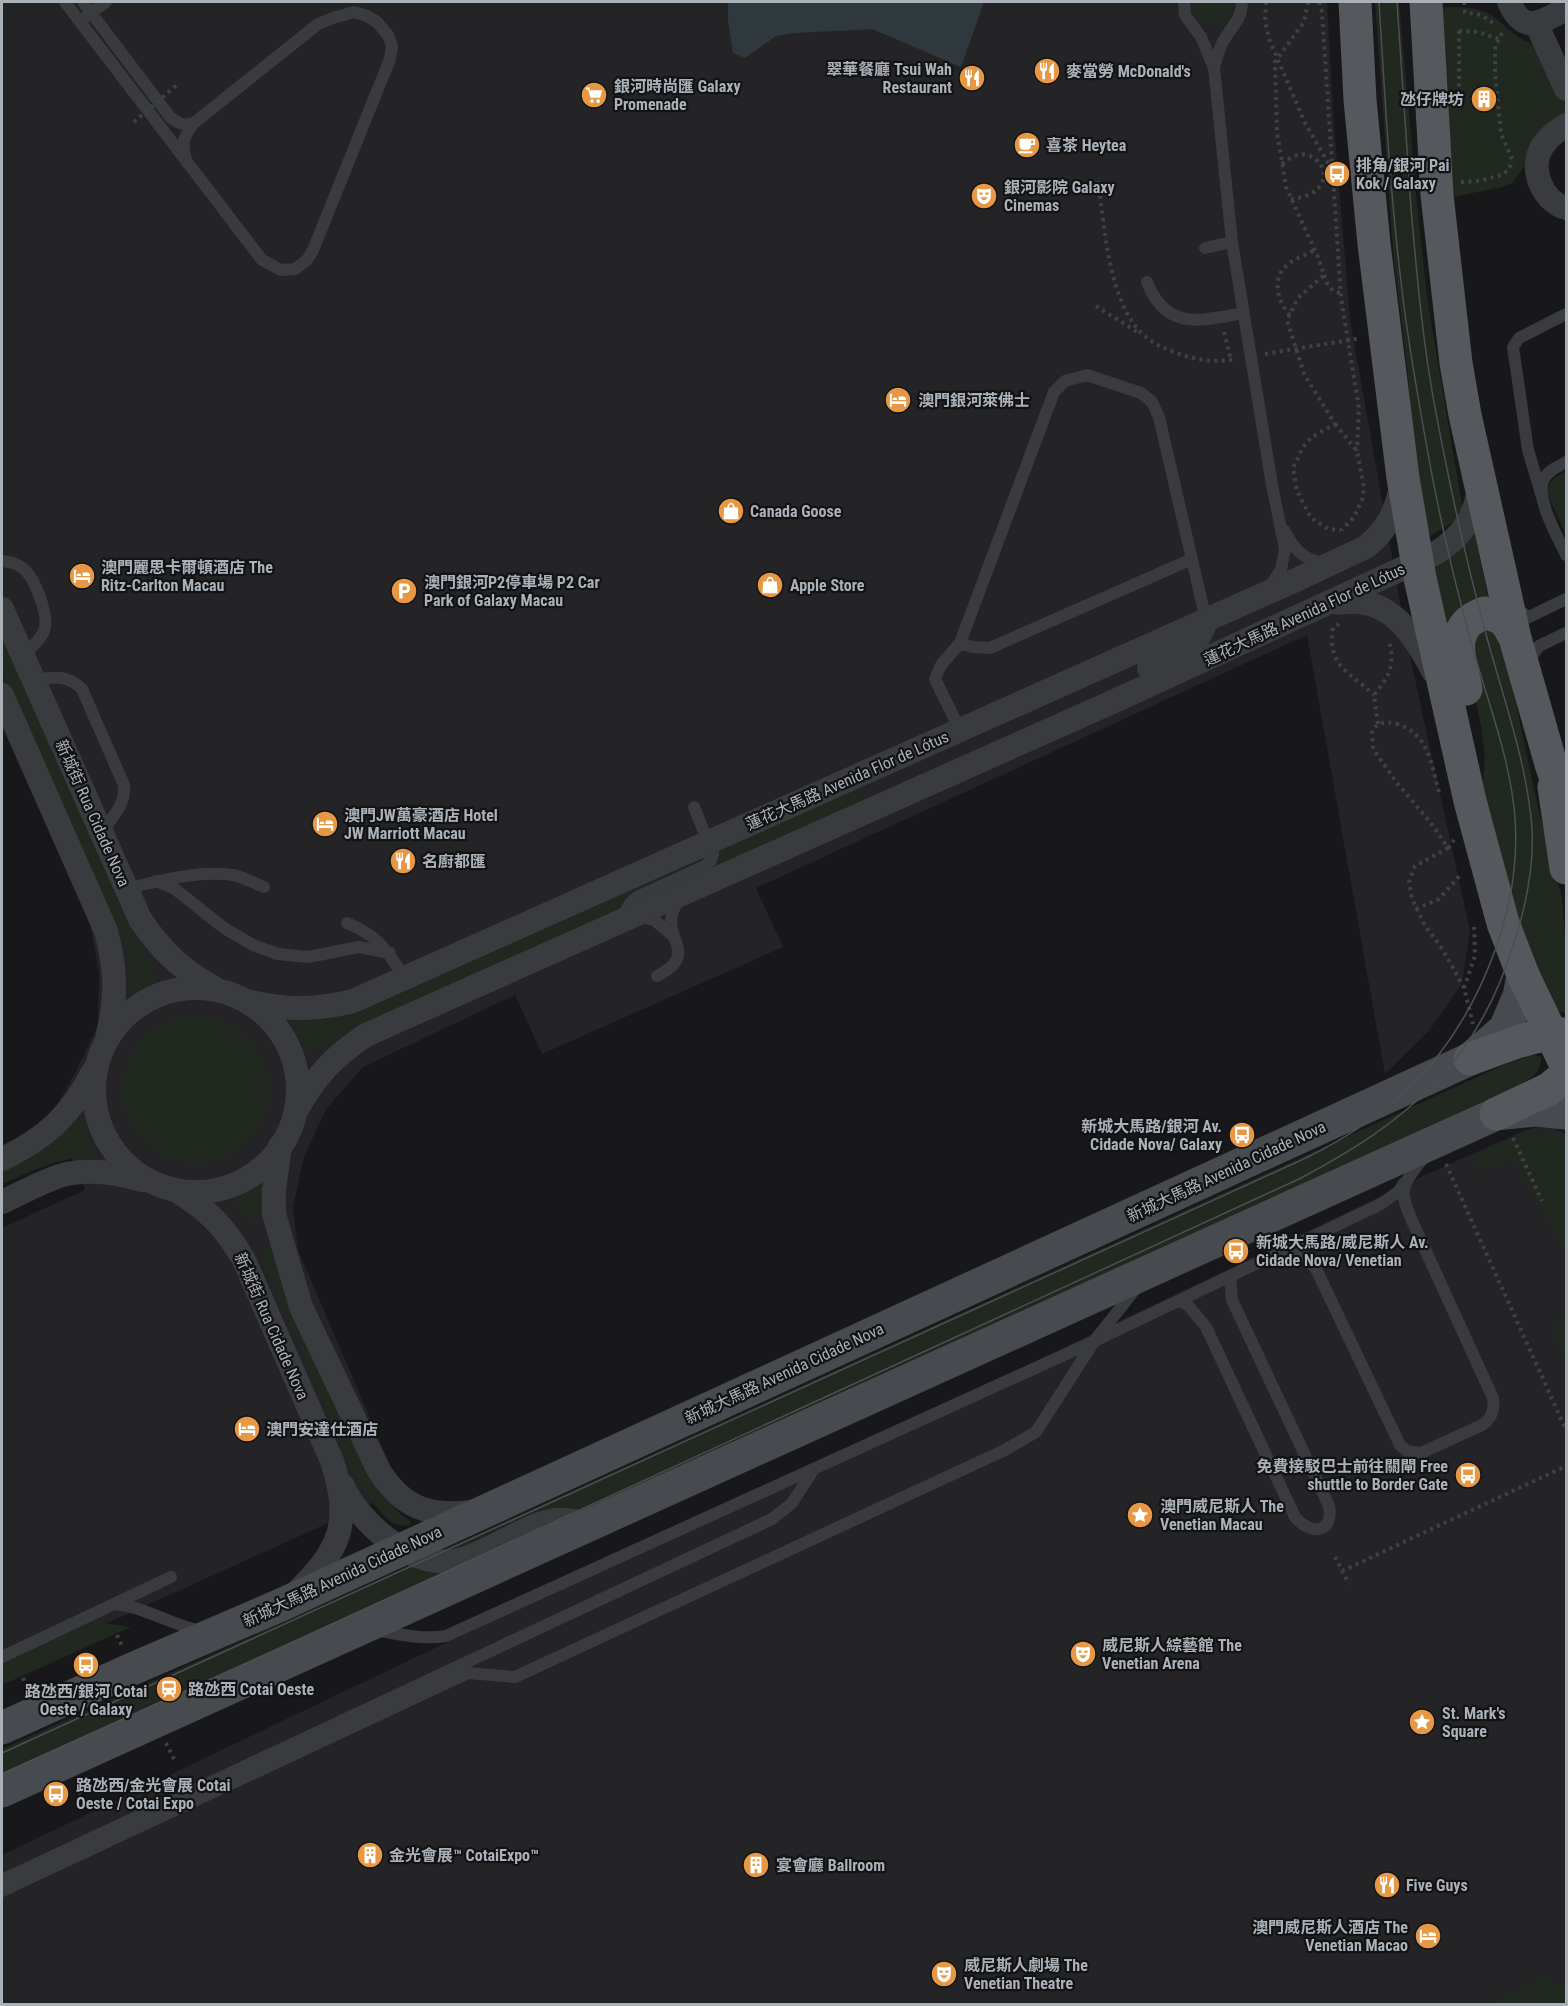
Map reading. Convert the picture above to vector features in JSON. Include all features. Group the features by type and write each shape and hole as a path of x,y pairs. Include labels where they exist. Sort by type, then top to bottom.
{"main road":[{"path":"1354,2 1360,100 1374,243 1403,478 1417,562 1444,692 1456,800 1524,975 1559,1035 1566,1065"},
{"path":"1427,16 1436,183 1456,363 1506,603 1551,764 1566,808"},
{"path":"1456,800 1477,758 1476,742 1458,652 1458,639 1462,629 1470,620 1485,613 1500,617 1508,625 1515,638"},
{"path":"1551,764 1566,868"},
{"name":"新城大馬路 Avenida Cidade Nova","path":"2,1728 283,1604 1475,1055 1505,1029 1519,996 1524,975"},
{"path":"1475,1055 1515,1041 1537,1036 1559,1035"},
{"path":"2,1791 1148,1272 1446,1150 1510,1119 1566,1075"},
{"path":"1510,1119 1566,1113"}],"street":[{"path":"1509,2 1519,19 1530,24 1566,9"},
{"path":"1536,23 1566,89"},
{"path":"1566,125 1553,134 1540,149 1537,168 1543,189 1552,201 1566,208"},
{"name":"蓮花大馬路 Avenida Flor de Lótus","path":"246,1001 300,1009 326,1007 353,1001 1258,597 1341,559 1375,540 1391,520 1403,478"},
{"name":"蓮花大馬路 Avenida Flor de Lótus","path":"296,1111 324,1069 344,1050 366,1035 1111,702 1417,562 1443,548 1467,526 1478,497 1479,482"},
{"path":"1323,606 1353,600 1370,603 1383,609 1397,619 1412,636 1424,653 1444,692"},
{"name":"新城街 Rua Cidade Nova","path":"2,609 140,919 155,941 179,965 219,990"},
{"path":"960,730 977,740 987,741 1074,705 1111,702 1144,670 1187,649 1199,639 1206,620"},
{"path":"2,695 106,931 113,957 116,984 114,1011 108,1037 83,1093 47,1133 2,1159"},
{"path":"2,1202 66,1174 95,1172 122,1174 177,1191 213,1191 247,1179 274,1156 296,1111 297,1079 289,1048 271,1021 246,1001 219,990 182,988 164,991 132,1009 118,1022 108,1037"},
{"path":"95,1068 94,1102 104,1134 116,1153 132,1170 151,1182"},
{"name":"新城街 Rua Cidade Nova","path":"280,1144 274,1190 274,1214 301,1308 378,1469 389,1487 401,1498 427,1512 448,1514 484,1510"},
{"name":"新城街 Rua Cidade Nova","path":"177,1191 200,1205 217,1220 231,1237 244,1260 332,1461 339,1482 343,1506 334,1548 321,1566 283,1604"},
{"path":"290,1364 301,1354 307,1343 299,1317 301,1308"},
{"path":"332,1461 347,1495 360,1514 390,1541 403,1549 434,1560 461,1560 548,1521 558,1519 592,1524"}],"lane":[{"path":"65,2 77,19 187,163 262,260 281,270 295,269 307,260 313,250 386,69 392,46 388,35 376,22 354,12 318,24 194,123 184,136 187,163"},
{"path":"83,2 170,117 177,123 185,125 194,123"},
{"path":"77,19 84,17 106,2"},
{"path":"1184,2 1185,15 1201,37 1214,68 1243,313 1277,516 1285,549 1284,559 1276,579 1258,597"},
{"path":"1214,68 1224,39 1239,20 1242,2"},
{"path":"1205,248 1233,242"},
{"path":"1147,282 1152,297 1173,316 1197,320 1243,313"},
{"path":"1566,315 1519,338 1513,347 1528,450 1545,507 1566,555"},
{"path":"960,730 935,680 940,665 960,643 1054,392 1065,381 1087,375 1141,393 1152,402 1159,417 1206,620"},
{"path":"1545,507 1541,488 1544,479 1549,472 1566,462"},
{"path":"1277,516 1299,553 1313,561 1341,559"},
{"path":"960,643 972,647 990,648 1192,559"},
{"path":"2,561 22,567 28,574 46,613 47,623 44,632 23,656"},
{"path":"1506,603 1529,616 1566,599"},
{"path":"1525,675 1527,662 1539,646 1566,633"},
{"path":"33,680 57,676 75,682 82,689 124,785 125,795 122,804 101,832"},
{"path":"672,935 654,921 629,918 625,912 637,897 705,866 711,860 713,854 694,807"},
{"path":"126,889 156,881 205,875 233,875 264,887"},
{"path":"156,881 175,890 224,928 255,946 278,954 308,957 358,947 390,953"},
{"path":"657,976 670,970 679,958 670,924 672,913 685,893"},
{"path":"347,923 376,938 390,953 405,977"},
{"path":"362,1628 418,1637 446,1636 1095,1340 1381,1204 1446,1150"},
{"path":"1291,1247 1303,1254 1316,1269 1400,1445 1407,1452 1421,1454 1482,1425 1493,1413 1493,1398 1407,1210 1403,1197 1404,1184"},
{"path":"2,1891 468,1673 515,1677 1005,1450 1036,1432 1095,1340 1148,1272"},
{"path":"1179,1300 1198,1314 1206,1327 1295,1517 1302,1526 1309,1530 1317,1530 1323,1527 1331,1515 1327,1501 1232,1300 1230,1276"},
{"path":"2,1880 772,1519 792,1503 814,1468"},
{"path":"2,1657 171,1577"},
{"path":"113,1604 128,1606 191,1629 219,1632"}],"path":[{"path":"1266,2 1265,21 1269,39 1305,123 1332,169"},
{"path":"1308,2 1304,22 1275,62 1277,132 1286,187 1315,250 1327,285 1333,292 1341,294"},
{"path":"1319,2 1322,12 1341,294 1359,408 1358,451 1364,488 1362,500 1354,517 1341,530 1341,559"},
{"path":"1464,2 1465,12 1489,20 1509,41"},
{"path":"1427,16 1499,39"},
{"path":"1502,33 1495,46 1495,74 1501,134 1513,161 1537,168"},
{"path":"134,122 178,84"},
{"path":"1318,160 1323,154"},
{"path":"1282,164 1295,155 1309,155 1318,160 1325,176 1323,184 1310,195 1291,199"},
{"path":"1436,183 1488,178 1504,174 1513,161"},
{"path":"1290,315 1282,303 1278,279 1284,267 1315,250"},
{"path":"1324,275 1298,298 1287,321 1304,374 1335,424 1358,451"},
{"path":"1095,306 1145,337"},
{"path":"1221,317 1231,360"},
{"path":"1251,357 1385,333"},
{"path":"1335,424 1312,437 1303,447 1293,468 1297,491 1311,518 1328,529 1341,530"},
{"path":"1344,620 1333,627 1330,644 1340,666 1374,694 1378,724"},
{"path":"1374,694 1385,681 1393,664 1391,645 1384,638"},
{"path":"1448,848 1373,749 1372,730 1378,724 1386,721 1417,733 1456,800"},
{"path":"1451,830 1457,851"},
{"path":"1455,840 1448,848 1415,866 1409,882 1416,909 1448,958 1464,988 1475,1055"},
{"path":"1459,862 1464,884"},
{"path":"1416,909 1439,899 1462,873"},
{"path":"1464,988 1475,956 1475,927 1472,916"},
{"path":"1510,1119 1542,1201"},
{"path":"1446,1150 1445,1162 1566,1430"},
{"path":"1342,1571 1566,1466"},
{"path":"1335,1557 1349,1584"}],"shaded area":[{"path":"5,2 1327,2 1334,127 1350,319 1408,647 1470,931 1462,983 1429,1031 1385,1074 1307,635 756,888 783,947 542,1054 515,995 363,1067 326,1109 304,1157 293,1207 298,1250 391,1467 407,1489 2,1671 2,1228 85,1190 52,1114 98,1025 99,972 90,924 2,727 2,4"},
{"path":"728,2 984,2 961,67 872,29 776,36 745,58 733,53"},
{"path":"1194,2 1231,2 1230,15 1218,23 1206,23 1196,16"},
{"path":"1375,2 1399,2 1428,304 1463,511 1454,522 1428,537 1416,469 1407,366 1394,262"},
{"path":"1455,7 1486,12 1520,38 1534,45 1547,64 1563,98 1565,113 1512,183 1443,199 1437,8"},
{"path":"1566,471 1566,535 1548,495 1548,490 1552,480"},
{"path":"1474,532 1489,601 1445,637 1433,567"},
{"path":"1480,630 1493,632 1498,640 1511,680 1538,808 1562,899 1566,948 1566,1012 1558,1013 1525,952 1481,799 1485,758 1467,657"},
{"path":"2,633 157,979 127,997 130,970 125,946 2,670"},
{"path":"855,787 861,802 307,1053 288,1017 319,1020 349,1014"},
{"path":"196,1016 224,1022 248,1038 264,1062 270,1090 264,1118 248,1142 224,1158 196,1164 168,1158 144,1142 128,1118 122,1090 128,1062 144,1038 168,1022"},
{"path":"1533,1055 1541,1057 1538,1069 1530,1078 1514,1087 196,1691 2,1777 2,1749 1510,1062"},
{"path":"78,1113 87,1139 98,1157 61,1161 2,1184 2,1168"},
{"name":"澳門威尼斯人 The Venetian Macau","path":"1538,1127 1554,1128 1566,1134 1566,2004 2,2004 2,1855 1425,1175 1526,1130"},
{"path":"1550,1132 1566,1140 1566,1255 1512,1158 1479,1173 1472,1157 1519,1135"},
{"path":"263,1183 263,1215 246,1222 231,1200 247,1195"},
{"path":"276,1244 378,1486 395,1509 411,1522 408,1526 394,1524 382,1514 366,1494 346,1456 260,1253"},
{"path":"1566,1320 1566,1363 1550,1328"},
{"path":"97,1622 131,1627 2,1685 2,1665 82,1625"},
{"path":"1542,1977 1566,1985 1566,2004 1486,2004"}],"tram line":[{"path":"2,1753 1308,1157 1347,1135 1384,1110 1407,1090 1432,1063 1454,1033 1490,965 1511,891 1515,854 1515,818 1505,758 1469,636 1446,541 1415,380 1394,218 1379,2"},
{"path":"2,1774 1299,1179 1373,1135 1405,1111 1433,1085 1458,1056 1480,1023 1499,986 1514,943 1528,887 1532,858 1532,829 1520,755 1465,552 1431,388 1413,234 1397,2"}],"place":[{"name":"麥當勞 McDonald's","path":"1047,71"},
{"name":"翠華餐廳 Tsui Wah Restaurant","path":"972,78"},
{"name":"銀河時尚匯 Galaxy Promenade","path":"594,95"},
{"name":"氹仔牌坊","path":"1484,99"},
{"name":"喜茶 Heytea","path":"1027,145"},
{"name":"排角/銀河 Pai Kok / Galaxy","path":"1337,174"},
{"name":"銀河影院 Galaxy Cinemas","path":"984,196"},
{"name":"澳門銀河萊佛士","path":"898,400"},
{"name":"Canada Goose","path":"731,511"},
{"name":"澳門麗思卡爾頓酒店 The Ritz-Carlton Macau","path":"82,576"},
{"name":"Apple Store","path":"770,585"},
{"name":"澳門銀河P2停車場 P2 Car Park of Galaxy Macau","path":"404,591"},
{"name":"澳門JW萬豪酒店 Hotel JW Marriott Macau","path":"325,824"},
{"name":"名廚都匯","path":"403,861"},
{"name":"新城大馬路/銀河 Av. Cidade Nova/ Galaxy","path":"1242,1135"},
{"name":"新城大馬路/威尼斯人 Av. Cidade Nova/ Venetian","path":"1236,1251"},
{"name":"澳門安達仕酒店","path":"247,1429"},
{"name":"免費接駁巴士前往關閘 Free shuttle to Border Gate","path":"1468,1475"},
{"name":"澳門威尼斯人 The Venetian Macau","path":"1140,1515"},
{"name":"威尼斯人綜藝館 The Venetian Arena","path":"1083,1654"},
{"name":"路氹西/銀河 Cotai Oeste / Galaxy","path":"86,1665"},
{"name":"路氹西 Cotai Oeste","path":"169,1689"},
{"name":"St. Mark's Square","path":"1422,1722"},
{"name":"路氹西/金光會展 Cotai Oeste / Cotai Expo","path":"56,1794"},
{"name":"金光會展™ CotaiExpo™","path":"370,1855"},
{"name":"宴會廳 Ballroom","path":"756,1865"},
{"name":"Five Guys","path":"1387,1885"},
{"name":"澳門威尼斯人酒店 The Venetian Macao","path":"1428,1936"},
{"name":"威尼斯人劇場 The Venetian Theatre","path":"944,1974"}]}
